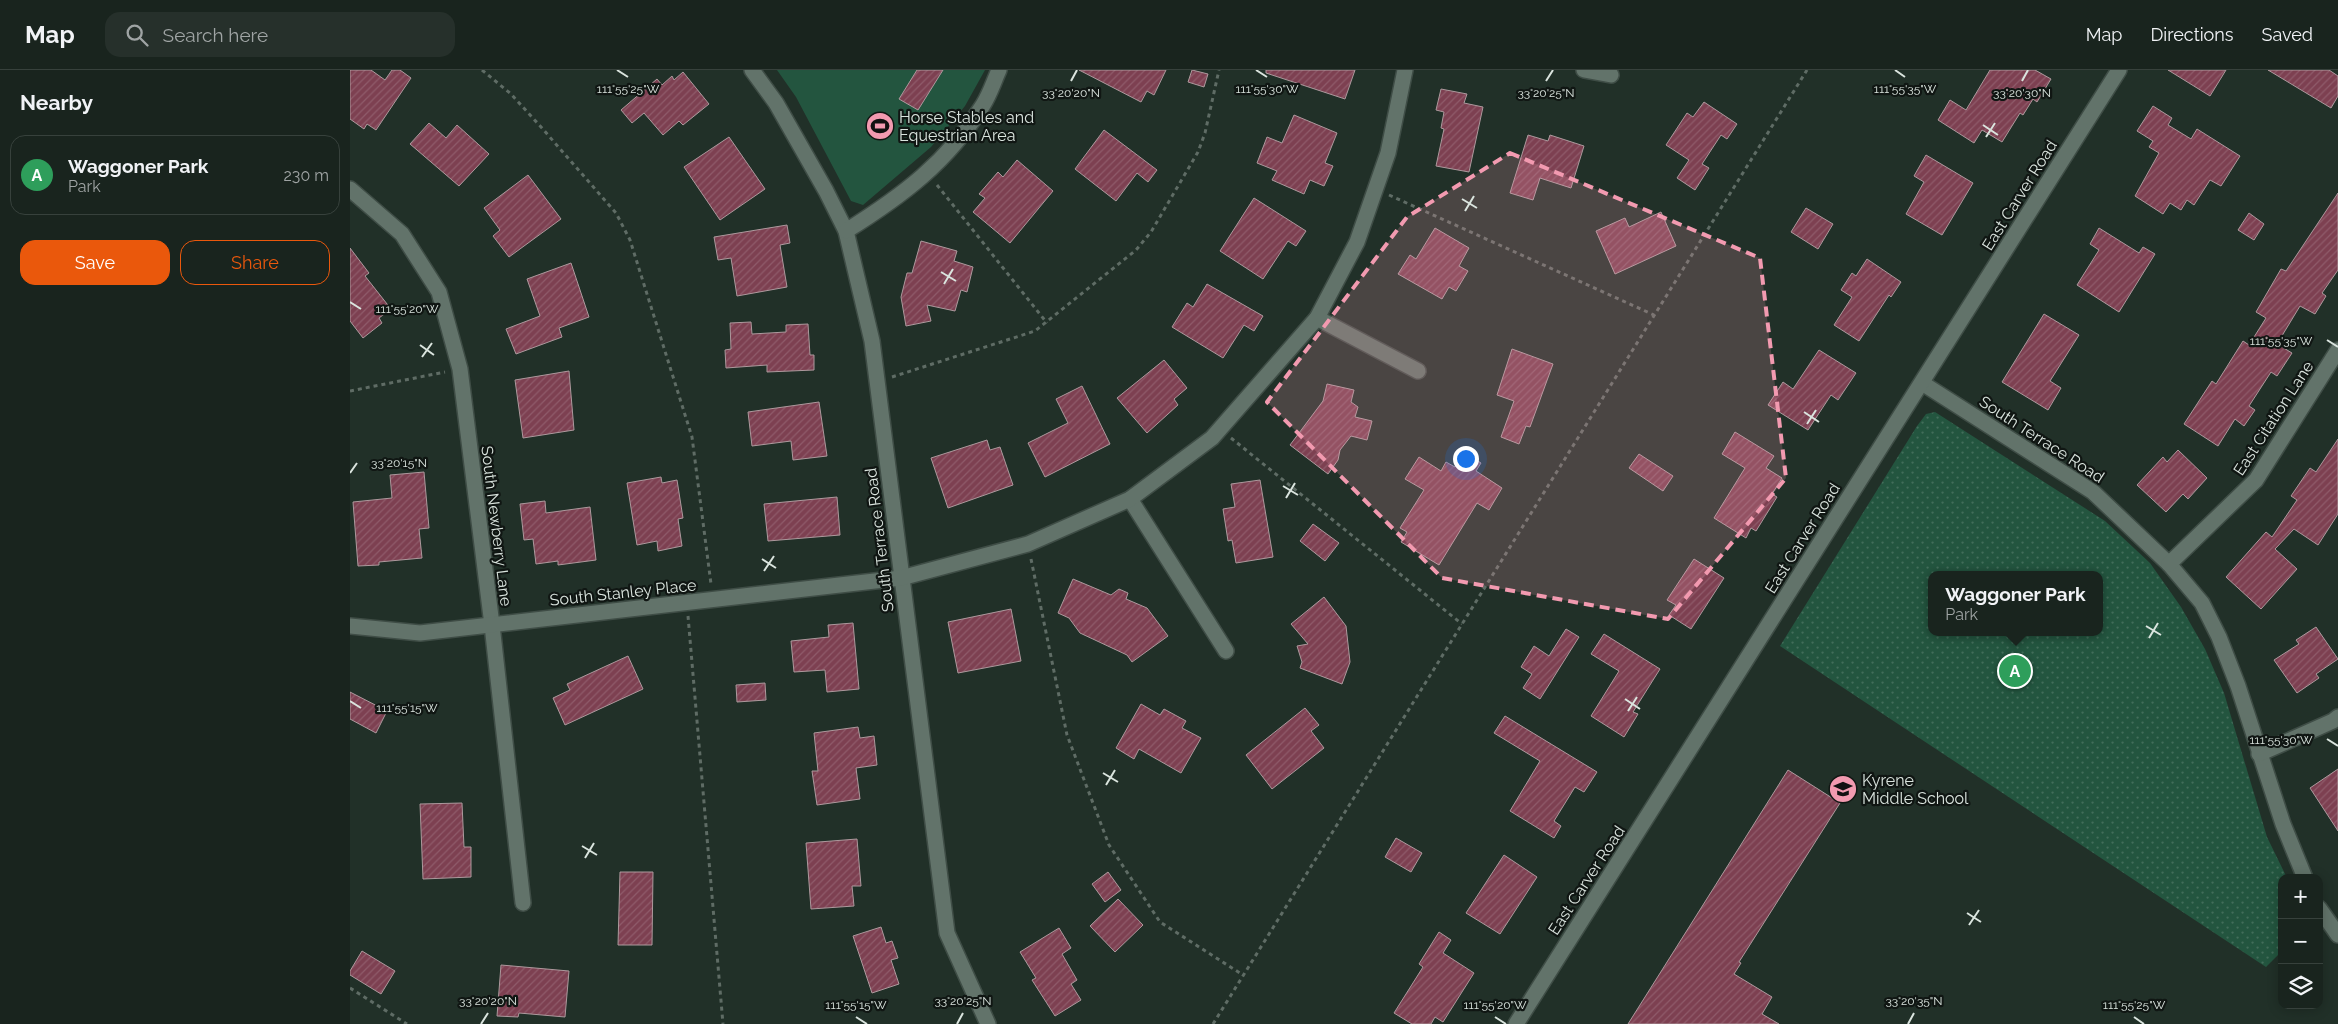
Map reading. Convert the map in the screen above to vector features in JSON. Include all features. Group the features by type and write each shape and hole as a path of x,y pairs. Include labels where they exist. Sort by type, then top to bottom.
{"street":[{"name":"South Terrace Road","path":"752,70 776,103 826,191 846,231 872,341 947,933 988,1024"},
{"path":"846,231 893,201 942,160 983,105 1000,70"},
{"name":"South Stanley Place","path":"350,626 420,633 901,578 1028,544 1130,499 1212,438 1317,318 1357,242 1376,189 1388,153 1405,70"},
{"path":"1584,70 1611,75"},
{"name":"East Carver Road","path":"1516,1024 2119,70"},
{"name":"South Newberry Lane","path":"350,189 402,234 439,292 460,369 492,625 523,902"},
{"path":"1317,318 1418,371"},
{"name":"East Citation Lane","path":"2169,564 2256,480 2338,350"},
{"name":"South Terrace Road","path":"1922,383 2094,492 2169,564 2202,603 2219,637 2238,686 2283,824 2303,874"},
{"path":"1130,499 1226,651"},
{"path":"2259,754 2338,718"},
{"path":"2323,914 2338,936"}],"path":[{"path":"482,70 511,94 610,206 630,240 692,437 713,600"},
{"path":"877,381 1035,330 1047,323 1136,250 1151,232 1200,146 1205,133 1219,70"},
{"path":"1213,1024 1807,70"},
{"path":"927,172 1047,323"},
{"path":"1376,189 1654,315"},
{"path":"350,391 460,369"},
{"path":"1222,427 1236,442 1462,624"},
{"path":"1028,544 1067,735 1109,845 1160,922 1243,976"},
{"path":"686,602 722,1024"},
{"path":"350,988 407,1024"}],"highlighted area":[{"path":"1510,153 1760,258 1786,478 1668,619 1442,578 1267,402 1407,217"}],"green space":[{"name":"Horse Stables and Equestrian Area","path":"777,70 985,70 965,106 931,147 863,205 851,201 796,97"},
{"path":"1935,412 2105,521 2150,563 2181,607 2205,649 2224,693 2267,837 2285,874 2278,874 2278,955 2266,967 1780,646 1917,426 1926,414"}],"building":[{"path":"350,70 371,70 385,80 392,70 400,70 411,78 376,130 367,124 364,129 350,119"},
{"path":"917,70 943,70 918,110 899,99"},
{"path":"1079,70 1166,70 1154,95 1147,91 1141,102"},
{"path":"1192,70 1208,74 1204,87 1188,82"},
{"path":"1266,70 1355,70 1345,99 1266,73"},
{"path":"1990,70 2035,70 2051,79 2037,102 2033,99 2023,115 2020,113 2002,142 1982,130 1974,143 1938,120 1950,100 1966,110"},
{"path":"2168,70 2226,70 2210,96"},
{"path":"2268,70 2329,70 2338,76 2338,96 2331,108"},
{"path":"683,72 709,104 683,125 679,121 663,135 644,113 632,123 621,110 657,79 662,85 672,76 674,80"},
{"path":"1441,89 1467,94 1464,103 1483,107 1469,172 1436,166 1444,129 1441,128 1444,112 1436,110"},
{"path":"1704,102 1737,124 1727,139 1721,135 1702,164 1709,168 1695,190 1677,178 1689,160 1666,145 1687,113 1693,117"},
{"path":"2153,106 2172,118 2168,125 2191,139 2197,129 2240,156 2221,186 2210,180 2194,205 2187,200 2181,210 2170,203 2163,214 2135,196 2159,153 2149,147 2153,141 2137,131"},
{"path":"1294,115 1337,133 1325,163 1333,166 1324,186 1310,180 1304,194 1272,180 1277,171 1257,163 1267,137 1282,143"},
{"path":"429,123 446,138 457,125 489,154 459,186 410,144"},
{"path":"1104,130 1157,170 1148,182 1137,173 1116,201 1075,169"},
{"path":"1528,135 1548,141 1550,135 1584,146 1571,188 1540,178 1533,200 1510,193"},
{"path":"729,137 765,189 720,220 684,167"},
{"path":"1926,155 1973,183 1942,235 1906,214 1924,182 1914,176"},
{"path":"1017,160 1053,191 1010,243 973,212 985,198 979,194 998,172 1003,177"},
{"path":"528,175 561,219 509,257 493,236 500,230 484,208"},
{"path":"2338,193 2338,270 2322,293 2326,296 2315,314 2300,306 2277,344 2292,353 2277,376 2271,372 2249,406 2255,410 2244,426 2235,419 2218,446 2184,424 2212,381 2216,384 2243,341 2249,345 2266,318 2256,312 2281,269 2286,271"},
{"path":"1254,198 1306,231 1296,246 1288,241 1263,279 1220,251"},
{"path":"1806,208 1833,224 1818,249 1791,232"},
{"path":"1661,212 1676,246 1615,274 1596,231 1625,218 1629,227"},
{"path":"2249,213 2264,224 2254,240 2238,230"},
{"path":"787,225 790,243 780,245 787,287 737,296 731,258 718,260 714,237"},
{"path":"1435,228 1469,248 1459,266 1468,271 1456,291 1449,287 1442,299 1398,274 1410,255 1416,259"},
{"path":"2099,228 2139,253 2143,247 2155,254 2119,312 2077,285 2099,250 2090,244"},
{"path":"921,241 957,251 954,261 973,267 967,292 961,290 955,311 927,305 931,321 906,326 901,297 907,273 912,273"},
{"path":"350,248 369,273 365,276 391,309 379,318 382,323 363,338 350,321"},
{"path":"1867,259 1901,282 1891,297 1889,295 1859,341 1834,325 1852,297 1841,290 1852,273 1856,276"},
{"path":"571,263 589,317 559,328 562,337 516,354 506,329 540,316 527,279"},
{"path":"1207,284 1263,316 1254,331 1244,325 1223,358 1172,327 1187,303 1193,307"},
{"path":"2044,314 2079,335 2050,381 2061,388 2048,410 2002,382"},
{"path":"751,322 752,334 786,332 786,325 808,324 810,355 814,355 814,370 767,372 767,365 726,368 725,350 731,349 730,323"},
{"path":"1512,349 1553,364 1530,427 1526,426 1519,444 1501,437 1514,401 1497,395"},
{"path":"1819,350 1856,373 1838,400 1831,395 1808,430 1768,405 1783,382 1793,389"},
{"path":"1164,360 1187,388 1174,399 1178,405 1147,433 1117,398"},
{"path":"569,371 574,430 523,438 515,380"},
{"path":"1327,384 1354,390 1351,402 1358,407 1355,417 1372,421 1367,440 1351,436 1340,450 1338,460 1328,474 1290,445 1323,401"},
{"path":"1082,386 1110,444 1045,477 1028,443 1068,423 1056,399"},
{"path":"819,402 827,456 793,460 791,441 752,446 748,412"},
{"path":"1735,432 1774,456 1766,468 1782,478 1772,494 1777,497 1756,531 1751,528 1746,538 1714,518 1745,468 1722,454"},
{"path":"2338,439 2338,514 2318,545 2294,529 2275,549 2297,569 2261,609 2226,577 2266,532 2272,537 2297,500 2291,496 2310,468 2316,472"},
{"path":"987,440 990,450 1000,447 1013,485 948,508 931,458"},
{"path":"2178,450 2207,478 2188,499 2183,494 2166,512 2137,485 2163,457 2167,462"},
{"path":"1464,452 1481,463 1476,471 1502,488 1489,510 1477,503 1439,565 1401,542 1407,532 1400,528 1424,490 1405,479 1419,457 1441,471 1446,462 1455,467"},
{"path":"1639,454 1673,476 1663,491 1629,468"},
{"path":"424,472 429,528 419,529 422,558 379,562 379,565 358,566 353,502 392,498 390,475"},
{"path":"661,477 662,483 677,480 683,518 678,519 682,546 658,551 657,541 637,545 627,483"},
{"path":"1260,480 1273,557 1236,563 1232,540 1228,541 1223,509 1235,507 1231,484"},
{"path":"837,497 840,535 768,541 764,504"},
{"path":"545,501 546,513 590,507 596,560 558,565 558,561 536,564 533,539 524,540 520,504"},
{"path":"1313,524 1339,543 1325,561 1300,541"},
{"path":"1694,559 1724,578 1691,629 1669,615 1676,605 1667,600"},
{"path":"1073,579 1111,595 1119,589 1128,593 1126,599 1147,608 1168,636 1132,662 1127,655 1080,633 1069,618 1058,613"},
{"path":"1324,597 1346,626 1350,662 1342,684 1300,668 1302,662 1297,646 1308,644 1291,624"},
{"path":"1011,609 1021,661 958,673 948,622"},
{"path":"853,623 859,689 827,692 825,670 794,672 791,641 829,637 828,625"},
{"path":"2316,627 2338,659 2316,674 2319,678 2297,693 2274,660 2299,644 2296,640"},
{"path":"1566,629 1579,637 1540,699 1523,688 1532,674 1521,667 1534,646 1549,656"},
{"path":"1604,634 1660,669 1633,712 1638,714 1624,737 1591,716 1619,671 1591,654"},
{"path":"628,656 643,689 565,725 553,698 570,690 567,684"},
{"path":"765,683 766,700 737,702 736,685"},
{"path":"350,692 387,711 376,733 350,719"},
{"path":"1141,704 1160,715 1164,709 1186,721 1182,728 1201,738 1181,773 1139,749 1134,759 1116,748"},
{"path":"1305,708 1319,725 1311,731 1324,748 1272,789 1246,755"},
{"path":"1505,716 1597,772 1584,792 1575,787 1554,821 1561,826 1554,838 1510,811 1540,761 1494,733"},
{"path":"858,727 860,738 874,736 877,765 856,768 860,799 817,805 812,771 818,771 814,733"},
{"path":"2338,769 2338,831 2310,788"},
{"path":"1788,770 1840,803 1739,962 1741,963 1734,974 1772,997 1762,1014 1779,1024 1628,1024"},
{"path":"462,803 464,847 471,847 471,877 423,879 420,804"},
{"path":"1396,838 1422,853 1411,872 1385,857"},
{"path":"857,839 861,886 852,886 854,906 811,909 806,843"},
{"path":"1504,855 1537,877 1500,934 1466,913"},
{"path":"620,872 653,872 652,945 618,945"},
{"path":"1108,872 1121,890 1105,902 1092,884"},
{"path":"1118,899 1143,925 1115,952 1090,926"},
{"path":"881,927 886,943 892,941 898,958 891,960 899,984 872,993 853,936"},
{"path":"1059,928 1071,948 1062,954 1077,980 1071,984 1081,1000 1055,1016 1032,980 1036,978 1020,952"},
{"path":"1439,932 1451,940 1443,953 1474,973 1443,1022 1435,1017 1431,1024 1412,1024 1394,1013 1423,967 1419,964"},
{"path":"362,951 395,971 381,994 350,975 350,971"},
{"path":"501,965 569,971 565,1017 519,1013 518,1017 497,1016"}],"place":[{"name":"Horse Stables and Equestrian Area","path":"880,126"},
{"name":"Waggoner Park","path":"2015,671"},
{"name":"Kyrene Middle School","path":"1843,789"}]}
